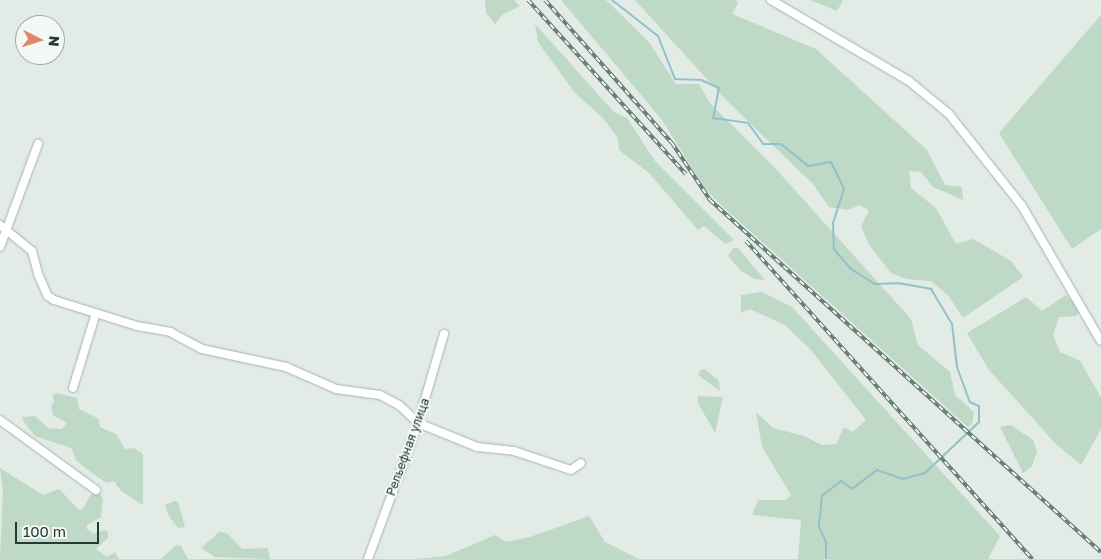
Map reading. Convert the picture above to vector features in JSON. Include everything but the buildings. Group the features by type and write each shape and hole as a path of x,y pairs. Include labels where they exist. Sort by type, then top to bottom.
{"street":[{"path":"771,0 909,81 949,114 1022,206 1101,341"},
{"path":"0,247 3,228 38,144"},
{"path":"3,228 32,252 38,274 50,298 96,313 170,332 202,349 286,367 336,389 380,395 399,405 418,423 477,447 514,452 571,470 581,464"},
{"path":"73,388 96,313"},
{"name":"Рельефная улица","path":"368,559 418,423 444,334"},
{"path":"0,420 96,490"}],"green space":[{"path":"485,0 514,0 520,6 503,14 495,24 486,13"},
{"path":"561,0 606,0 649,42 676,84 699,84 710,103 775,168 911,319 918,345 950,372 955,395 974,412 972,424 968,427 705,189 662,120"},
{"path":"635,0 736,0 738,3 732,14 816,49 927,150 945,185 962,187 963,200 933,187 921,172 909,171 911,188 936,208 956,244 973,239 1011,261 1023,277 963,318 948,295 931,281 906,279 891,273 869,245 861,226 869,211 860,205 847,210 829,207 813,184 724,98"},
{"path":"810,0 843,0 837,11"},
{"path":"1101,15 1101,229 1072,249 999,133"},
{"path":"535,24 614,112 627,118 655,161 734,240 725,244 704,226 698,230 649,173 619,150 618,138 603,118 575,93 538,42"},
{"path":"733,248 738,248 765,280 754,279 740,270 728,256"},
{"path":"762,292 792,307 1000,536 988,559 798,559 801,520 752,515 758,500 786,500 791,495 762,447 756,412 773,428 804,436 822,445 836,444 844,427 852,432 866,420 811,350 785,325 750,309 741,313 741,295"},
{"path":"1066,295 1080,309 1076,316 1059,317 1053,335 1060,352 1080,361 1101,397 1101,429 1081,465 1055,443 989,370 967,333 1026,297 1042,311"},
{"path":"705,369 719,381 720,391 698,375 700,370"},
{"path":"57,393 77,398 79,409 99,419 100,427 116,434 125,449 134,448 143,454 143,505 121,491 114,481 106,483 84,467 76,460 71,448 35,436 24,422 22,417 35,416 48,428 62,429 67,423 54,416 51,408 54,401 52,395"},
{"path":"698,396 723,397 715,433 698,403"},
{"path":"1011,425 1033,440 1037,451 1032,466 1023,473 1000,427"},
{"path":"0,468 43,495 59,489 79,510 83,509 91,494 100,494 103,499 101,517 87,525 86,528 94,534 105,530 108,532 108,538 96,549 107,557 115,552 119,559 0,559 3,491"},
{"path":"175,501 178,502 185,527 178,528 169,516 165,505"},
{"path":"589,516 605,542 639,559 416,559 446,556 495,535 506,542 530,537"},
{"path":"219,532 227,533 242,549 268,548 270,559 215,557 201,548"},
{"path":"176,545 181,546 188,559 161,559"}],"waterway":[{"path":"612,0 658,36 675,79 701,80 719,88 713,118 748,123 763,144 781,144 808,166 831,162 844,189 833,223 834,249 851,269 875,284 898,283 931,289 952,324 957,367 970,402 979,406 979,422 925,473 903,479 877,470 852,489 841,481 822,496 819,527 826,542 826,559"}],"railway":[{"path":"528,0 686,174"},
{"path":"545,0 672,143 710,200 1101,552"},
{"path":"746,241 1032,559"}]}
